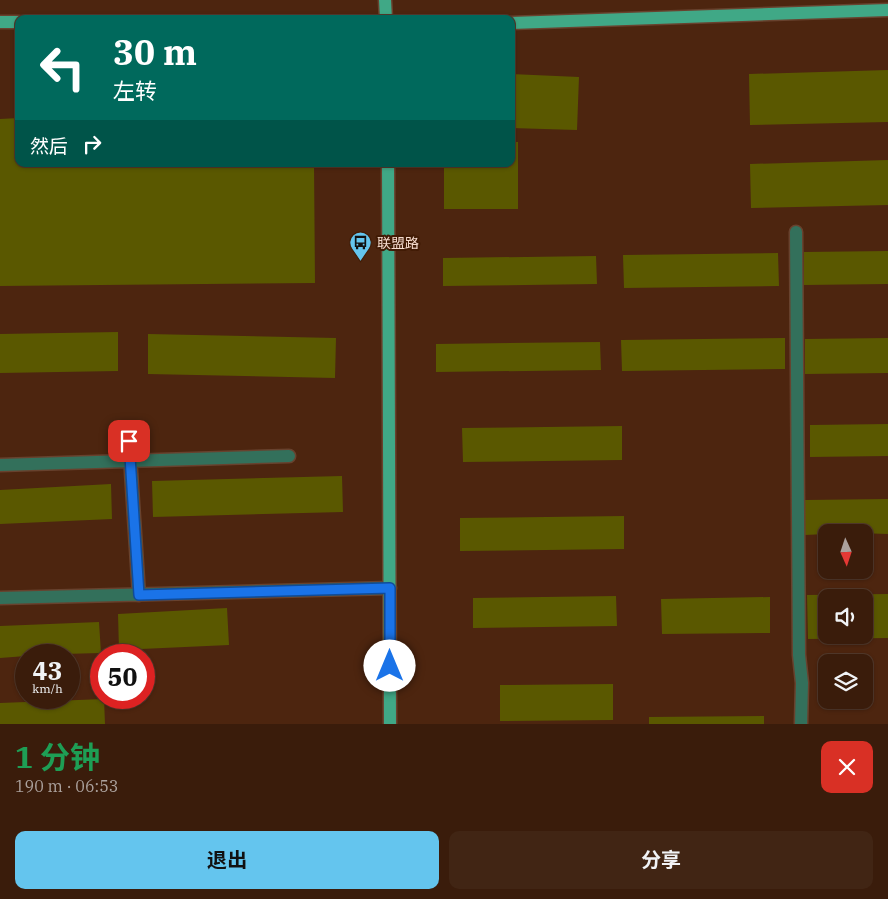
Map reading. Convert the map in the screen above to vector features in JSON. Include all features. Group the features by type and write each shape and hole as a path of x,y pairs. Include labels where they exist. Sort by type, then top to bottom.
{"main road":[{"path":"385,0 386,15"},
{"path":"515,23 888,10"},
{"path":"0,22 15,22"},
{"path":"388,167 390,724"}],"street":[{"path":"796,232 798,656 802,683 801,724"},
{"path":"129,441 139,595"},
{"path":"0,465 289,456"},
{"path":"0,598 390,588"}],"building":[{"path":"888,70 888,122 750,125 749,74"},
{"path":"515,74 579,77 577,130 515,128"},
{"path":"15,118 15,167 314,167 315,283 0,286 0,119"},
{"path":"515,142 518,142 518,209 444,209 444,167 515,167"},
{"path":"888,160 888,205 751,208 750,164"},
{"path":"888,251 888,284 804,285 804,252"},
{"path":"778,253 779,286 624,288 623,255"},
{"path":"596,256 597,284 443,286 443,258"},
{"path":"118,332 118,371 0,373 0,334"},
{"path":"148,334 336,338 335,378 148,374"},
{"path":"785,338 785,369 622,371 621,340"},
{"path":"888,338 888,373 805,374 805,339"},
{"path":"600,342 601,370 436,372 436,344"},
{"path":"888,424 888,456 810,457 810,425"},
{"path":"622,426 622,460 463,462 462,428"},
{"path":"342,476 343,512 153,517 152,481"},
{"path":"111,484 112,519 0,524 0,490"},
{"path":"888,499 888,534 873,534 873,524 818,524 818,534 805,535 805,500"},
{"path":"624,516 624,549 460,551 460,518"},
{"path":"873,594 888,594 888,638 873,638"},
{"path":"807,595 818,595 818,639 808,639"},
{"path":"616,596 617,626 473,628 473,598"},
{"path":"770,597 770,633 662,634 661,599"},
{"path":"227,608 229,645 155,648 155,644 119,644 118,614"},
{"path":"99,622 100,644 90,644 90,653 80,654 80,644 15,644 15,657 0,658 0,626"},
{"path":"613,684 613,720 500,721 500,685"},
{"path":"80,700 90,700 90,709 104,709 105,724 0,724 0,703 15,702 15,709 80,709"},
{"path":"764,716 764,724 649,724 649,717"}],"place":[{"name":"联盟路","path":"361,262"}],"route":[{"path":"129,441 139,595 390,588 390,666"}]}
